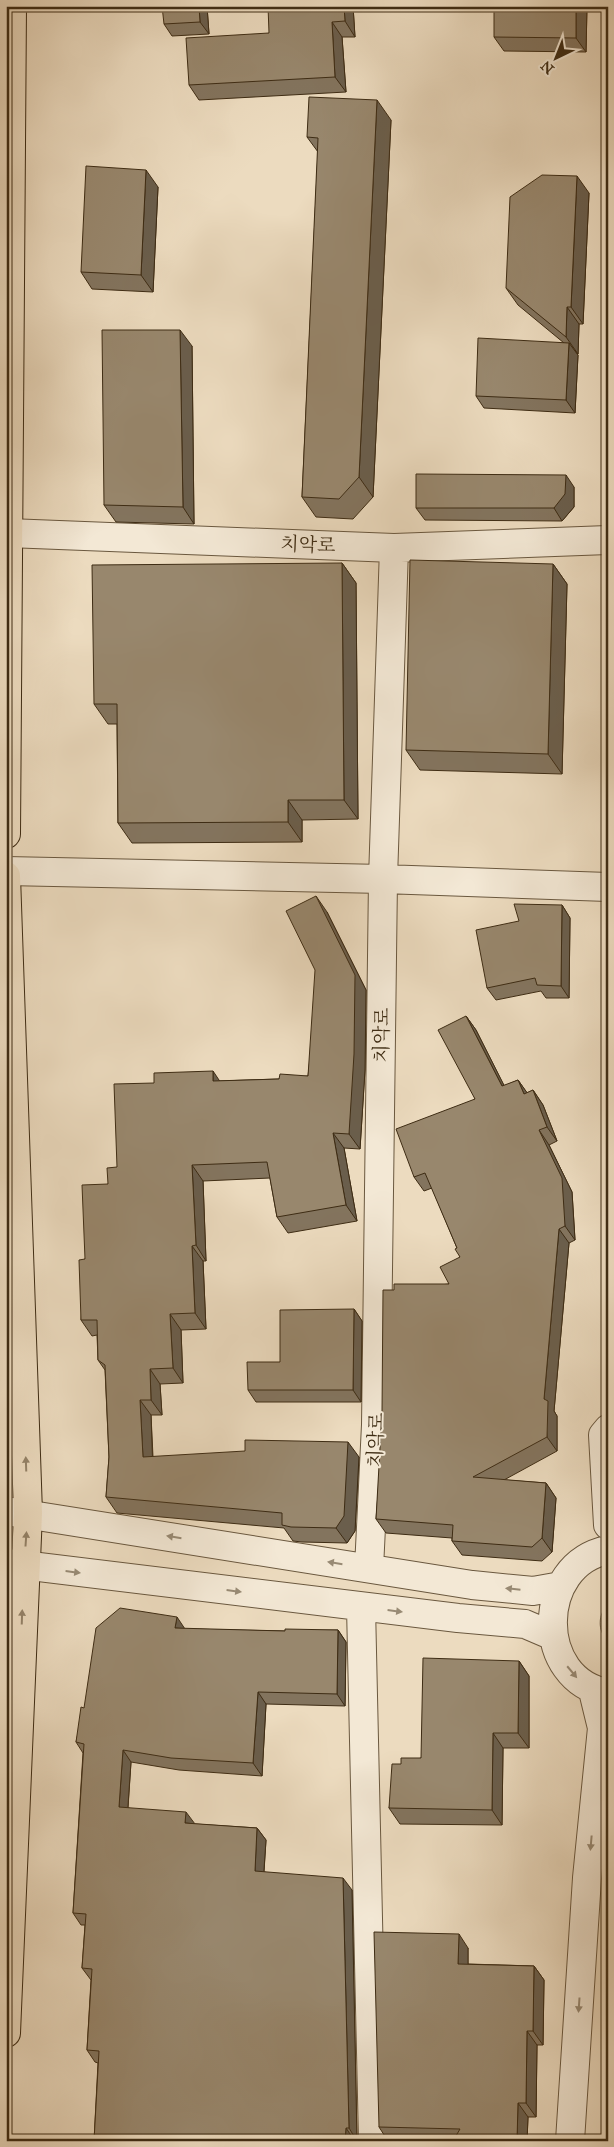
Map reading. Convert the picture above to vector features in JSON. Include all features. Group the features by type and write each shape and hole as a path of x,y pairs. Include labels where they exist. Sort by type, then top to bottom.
{"main road":[{"path":"6,834 12,6"},
{"path":"6,876 17,1512 6,2033"}],"street":[{"name":"치악로","path":"8,533 394,548 608,540"},
{"name":"치악로","path":"369,1568 376,1425 383,879 394,548"},
{"path":"6,871 383,879 608,887"},
{"path":"608,1429 603,1435 608,1525"},
{"path":"17,1512 472,1584 533,1591 561,1586"},
{"path":"570,2141 587,1878 602,1728 601,1692 574,1677 560,1658 553,1636 552,1610 561,1586 578,1565 605,1544"},
{"path":"15,1564 361,1607 525,1624 553,1636"},
{"path":"361,1607 373,2141"}],"green space":[{"path":"608,1603 608,1642 602,1632 600,1622 602,1613"}],"building":[{"path":"162,6 199,6 200,22 164,24"},
{"path":"268,6 344,6 345,21 332,22 335,77 189,85 186,38 269,33"},
{"path":"494,6 576,6 576,38 494,37"},
{"path":"309,97 377,100 359,477 339,499 302,497 318,138 307,137"},
{"path":"86,166 146,170 141,275 81,272"},
{"path":"542,175 577,176 571,307 567,307 566,337 506,288 510,197"},
{"path":"102,330 180,330 183,507 104,505"},
{"path":"478,338 569,343 566,400 476,396"},
{"path":"416,474 566,475 565,494 554,508 416,508"},
{"path":"410,560 553,564 548,754 406,750"},
{"path":"342,563 344,800 288,800 288,822 118,823 117,704 94,704 92,565"},
{"path":"316,896 355,975 354,1054 349,1134 333,1133 346,1205 277,1217 267,1162 192,1165 196,1245 192,1246 195,1313 170,1314 173,1368 150,1369 151,1400 140,1400 143,1457 245,1451 245,1440 348,1442 344,1516 336,1528 291,1527 282,1525 282,1513 106,1497 109,1457 105,1365 98,1360 97,1320 81,1320 79,1260 85,1259 82,1185 108,1184 107,1168 117,1167 114,1084 154,1083 154,1073 213,1071 213,1081 279,1079 280,1074 308,1076 315,970 286,911"},
{"path":"514,904 562,905 561,986 537,985 535,978 487,988 476,930 519,921"},
{"path":"466,1016 502,1086 518,1080 524,1094 533,1090 547,1127 539,1130 562,1178 565,1226 559,1229 544,1399 548,1401 547,1437 473,1477 546,1483 542,1538 532,1547 452,1541 453,1525 376,1519 382,1412 383,1290 394,1290 394,1284 449,1284 440,1267 460,1257 455,1249 457,1248 425,1173 414,1177 396,1129 475,1099 438,1030"},
{"path":"354,1309 353,1390 248,1390 247,1362 280,1362 280,1310"},
{"path":"120,1608 177,1617 175,1628 285,1631 285,1629 338,1630 337,1694 258,1692 253,1763 171,1758 123,1750 119,1807 186,1812 185,1823 257,1828 255,1871 343,1878 349,2128 346,2128 345,2141 94,2141 99,2051 87,2050 92,1969 82,1968 86,1914 73,1913 84,1744 76,1742 81,1707 84,1708 96,1628"},
{"path":"423,1658 519,1661 518,1733 493,1733 492,1810 389,1808 392,1764 401,1764 401,1758 421,1758"},
{"path":"374,1932 459,1934 458,1964 534,1966 533,2031 527,2031 526,2103 518,2103 517,2141 453,2141 460,2129 379,2127"}]}
